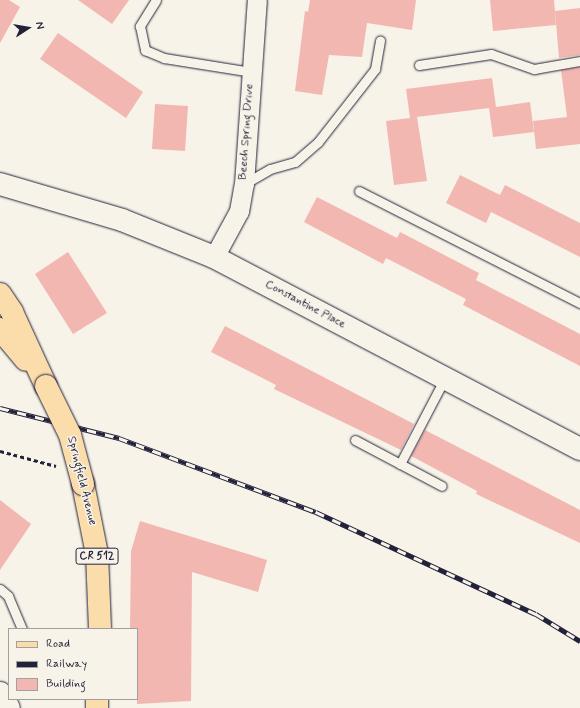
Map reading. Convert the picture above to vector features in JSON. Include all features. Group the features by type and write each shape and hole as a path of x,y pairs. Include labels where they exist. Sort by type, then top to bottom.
{"main road":[{"name":"Springfield Avenue","path":"0,294 12,312 70,435 82,478 97,554 100,628"},
{"name":"Springfield Avenue","path":"0,329 46,386"}],"street":[{"name":"Beech Spring Drive","path":"214,257 238,211 244,184 257,0"},
{"name":"Constantine Place","path":"6,190 122,220 214,257 580,449"},
{"path":"0,693 9,708"}],"lane":[{"path":"156,0 140,26 145,50 164,58 251,72"},
{"path":"244,184 270,170 295,162 318,142 375,69 380,40"},
{"path":"419,65 492,54 534,69 580,61"},
{"path":"359,191 580,303"},
{"path":"400,464 445,378"},
{"path":"355,440 442,486"},
{"path":"0,589 8,596 22,628"}],"path":[{"path":"0,452 82,478"}],"building":[{"path":"0,0 9,0 20,7 0,43"},
{"path":"78,0 129,0 112,24"},
{"path":"310,0 416,0 412,30 367,23 362,57 329,55 322,95 295,91 305,11 308,12"},
{"path":"490,0 554,0 556,25 493,31"},
{"path":"580,8 580,55 559,58 555,11"},
{"path":"58,33 143,92 126,118 40,59"},
{"path":"580,67 580,144 536,149 533,121 567,117 561,70"},
{"path":"492,78 496,107 530,102 534,132 493,137 489,108 417,117 427,181 394,185 386,121 410,118 406,89"},
{"path":"155,104 188,106 185,151 152,149"},
{"path":"460,175 500,195 505,185 580,223 580,257 491,212 486,223 446,203"},
{"path":"317,197 397,238 400,232 479,273 476,280 580,334 580,366 463,305 466,299 386,258 383,264 304,222"},
{"path":"68,252 107,313 73,334 35,274"},
{"path":"225,326 414,424 401,450 274,389 276,385 211,352"},
{"path":"425,430 580,510 580,543 476,494 477,491 411,456"},
{"path":"0,500 31,524 0,570"},
{"path":"140,521 267,560 258,592 192,572 191,701 137,704 138,628 130,628 131,551"}],"railway":[{"path":"0,408 119,438 316,512 536,614 580,641"}]}
